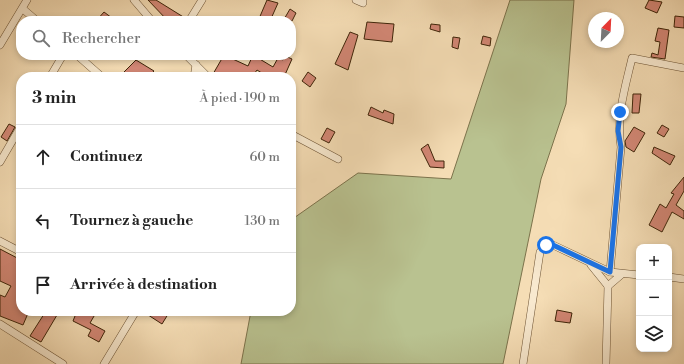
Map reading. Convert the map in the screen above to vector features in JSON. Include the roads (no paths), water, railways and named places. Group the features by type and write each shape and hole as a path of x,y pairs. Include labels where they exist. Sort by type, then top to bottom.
{"street":[{"path":"19,16 27,0"},
{"path":"134,0 148,16"},
{"path":"192,16 202,0"},
{"path":"356,0 363,3 363,0"},
{"path":"23,9 31,16"},
{"path":"0,45 16,20"},
{"path":"610,272 621,147 618,131 620,112 632,58 684,68"},
{"path":"53,72 60,60"},
{"path":"83,60 96,72"},
{"path":"191,60 203,72"},
{"path":"195,72 196,65"},
{"path":"0,162 16,135"},
{"path":"296,137 338,159"},
{"path":"0,241 16,249"},
{"path":"523,364 540,252 546,245 553,245 610,272 636,275"},
{"path":"590,263 608,286 606,364"},
{"path":"608,286 622,274"},
{"path":"672,278 684,280"},
{"path":"104,364 131,316"},
{"path":"0,324 64,364"}]}
